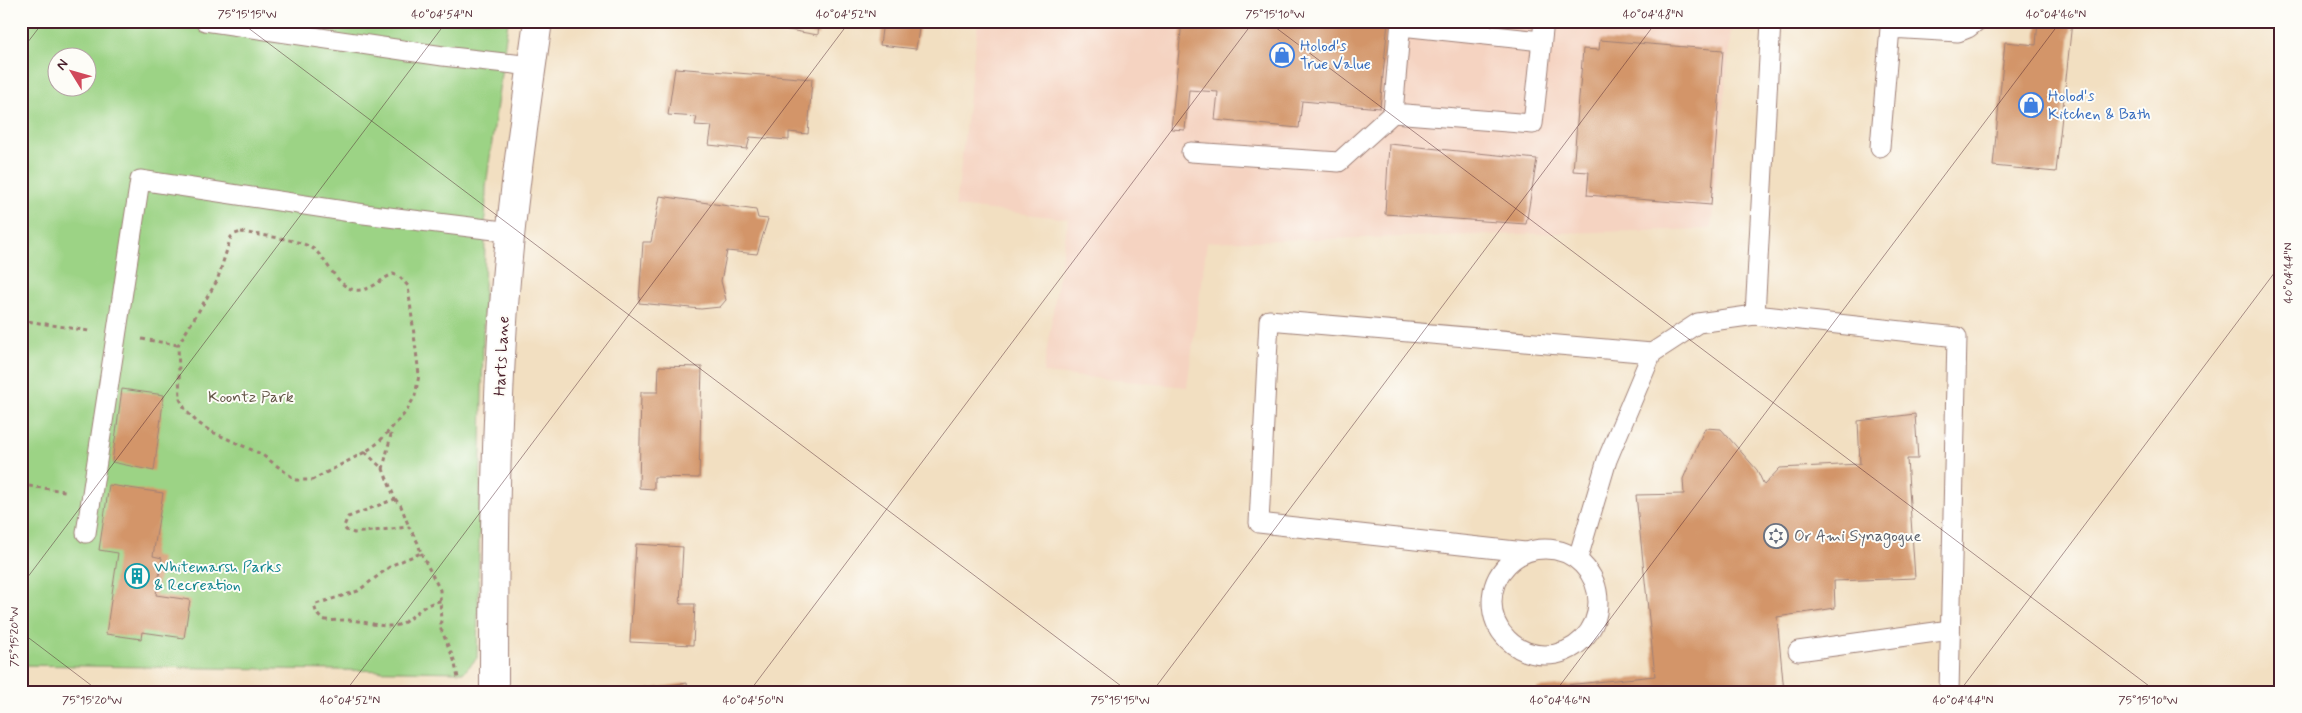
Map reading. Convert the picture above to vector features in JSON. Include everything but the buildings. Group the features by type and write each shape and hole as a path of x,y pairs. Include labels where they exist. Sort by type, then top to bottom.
{"street":[{"name":"Harts Lane","path":"494,692 498,445 503,321 511,232 538,21"}],"lane":[{"path":"205,21 443,56 532,66"},
{"path":"1392,113 1533,124 1544,21"},
{"path":"1755,315 1771,21"},
{"path":"1880,147 1890,28 1958,32 1968,28 1977,21"},
{"path":"1191,152 1339,162 1392,113 1401,24 1542,41"},
{"path":"86,533 140,180 364,214 511,232"},
{"path":"1578,558 1607,460 1652,353 1698,323 1755,315 1957,337 1948,692"},
{"path":"1524,552 1502,569 1492,595 1496,623 1512,645 1539,656 1566,652 1589,634 1599,608 1595,581 1578,558 1552,548 1524,552 1259,523 1269,320 1652,353"},
{"path":"1798,651 1950,630"}],"path":[{"path":"241,232 311,247 344,285 353,290 362,290 373,286 388,276 399,276 408,286 419,375 415,396 393,428 378,443 365,452 312,480 303,481 285,473 261,454 210,431 186,411 180,399 178,345 217,281 228,244 234,234 241,232"},
{"path":"21,320 93,331"},
{"path":"136,338 178,345"},
{"path":"383,468 393,428"},
{"path":"365,452 383,468 394,499 401,506 421,553 426,559 440,590 441,629 454,660 458,678"},
{"path":"21,485 91,494"},
{"path":"394,499 348,517 345,521 346,530 354,533 410,526"},
{"path":"421,553 392,565 358,591 316,604 316,613 322,618 331,620 360,620 385,625 397,625 406,621 418,609 432,602 441,601"}],"shaded area":[{"path":"978,21 1732,21 1711,229 1207,242 1187,387 1043,373 1068,219 956,206"}],"green space":[{"name":"Koontz Park","path":"21,21 508,21 486,187 477,658 464,672 21,665"}],"place":[{"name":"Holod's True Value","path":"1282,55"},
{"name":"Holod's Kitchen & Bath","path":"2031,105"},
{"name":"Or Ami Synagogue","path":"1776,536"},
{"name":"Whitemarsh Parks & Recreation","path":"137,576"}]}
